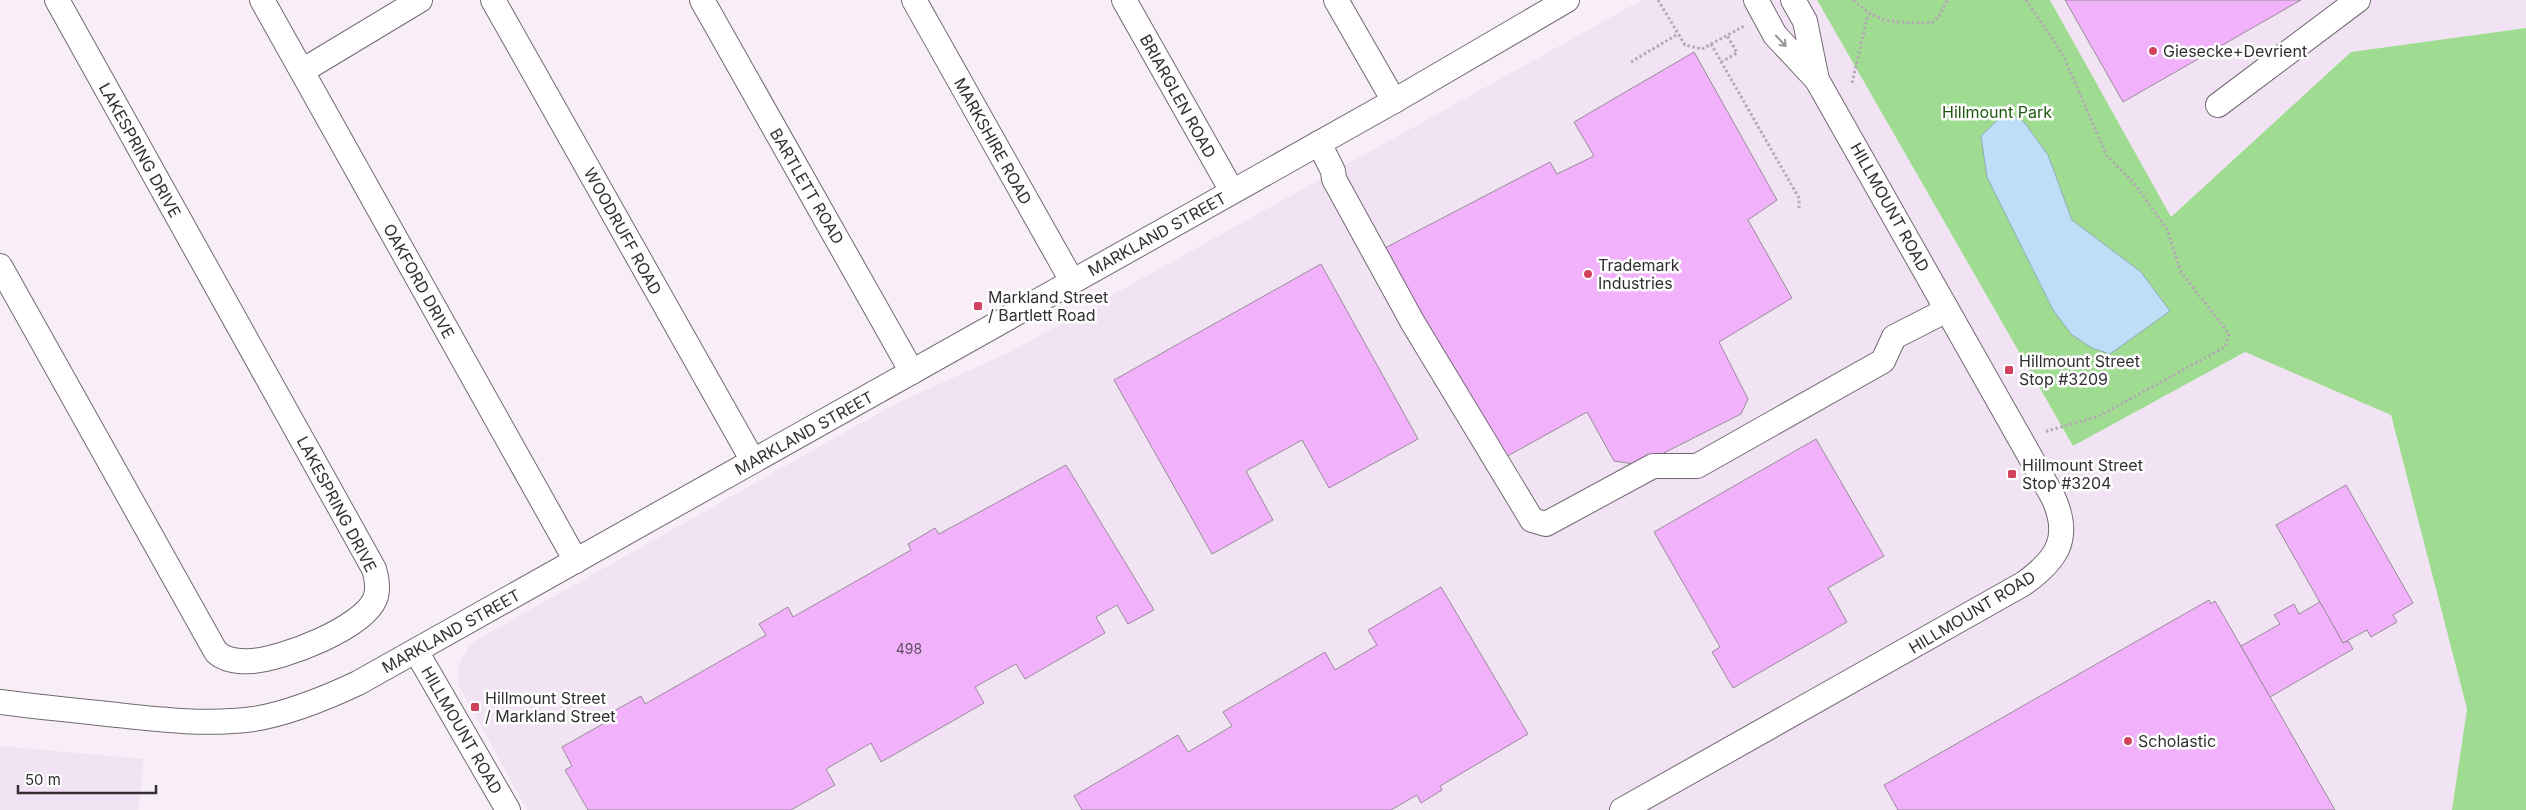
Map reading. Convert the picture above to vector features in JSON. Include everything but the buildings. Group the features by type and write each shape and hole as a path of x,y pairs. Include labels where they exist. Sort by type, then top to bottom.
{"street":[{"name":"LAKESPRING DRIVE","path":"0,266 216,652 228,660 240,662 271,657 314,642 368,611 378,590 374,569 57,0"},
{"name":"OAKFORD DRIVE","path":"262,0 576,561"},
{"path":"302,70 420,0"},
{"name":"WOODRUFF ROAD","path":"493,0 753,461"},
{"name":"BARTLETT ROAD","path":"702,0 912,372"},
{"name":"MARKSHIRE ROAD","path":"914,0 1072,281"},
{"name":"BRIARGLEN ROAD","path":"1124,0 1232,192"},
{"path":"1336,0 1394,101"},
{"name":"HILLMOUNT ROAD","path":"1793,0 1805,21 1817,80"},
{"path":"2218,105 2358,0"},
{"name":"MARKLAND STREET","path":"0,702 182,722 220,722 255,718 289,711 324,699 416,651 1394,101 1555,3"},
{"name":"HILLMOUNT ROAD","path":"1622,810 2000,598 2038,573 2051,560 2059,544 2062,529 2057,506 1817,80 1754,10"},
{"path":"1319,143 1333,171 1334,179 1413,323 1532,520 1546,524 1653,466 1696,466 1883,361 1894,337 1948,310"},
{"name":"HILLMOUNT ROAD","path":"416,651 508,810"}],"path":[{"path":"1658,0 1685,45 1702,50 1727,36 1754,10"},
{"path":"1853,0 1868,14 1893,22 1932,23 1939,16 1947,0"},
{"path":"2026,0 2062,53 2107,156 2134,183 2167,229 2181,272 2229,334 2226,346 2099,416 2044,432"},
{"path":"1852,83 1868,14"},
{"path":"1632,62 1678,34"},
{"path":"1722,62 1737,53 1727,36"},
{"path":"1711,44 1799,198 1800,209"}],"shaded area":[{"path":"1642,0 1817,0 2073,446 2245,352 2391,415 2467,709 2452,810 527,810 459,686 458,670 461,660 473,642 897,403 1010,352"},
{"path":"2050,0 2526,0 2526,28 2351,52 2171,218"},
{"path":"0,746 144,759 138,810 0,810"}],"green space":[{"name":"Hillmount Park","path":"1817,0 2050,0 2171,217 2351,52 2526,28 2526,810 2452,810 2467,709 2391,415 2245,352 2073,446"}],"water":[{"path":"2007,111 2024,122 2048,155 2072,220 2141,272 2170,311 2110,354 2092,348 2072,335 2053,310 1987,177 1981,136"}],"place":[{"name":"Giesecke+Devrient","path":"2153,51"},
{"name":"Trademark Industries","path":"1588,274"},
{"name":"Markland Street / Bartlett Road","path":"978,306"},
{"name":"Hillmount Street Stop #3209","path":"2009,370"},
{"name":"Hillmount Street Stop #3204","path":"2012,474"},
{"name":"Hillmount Street / Markland Street","path":"475,707"},
{"name":"Scholastic","path":"2128,741"}]}
